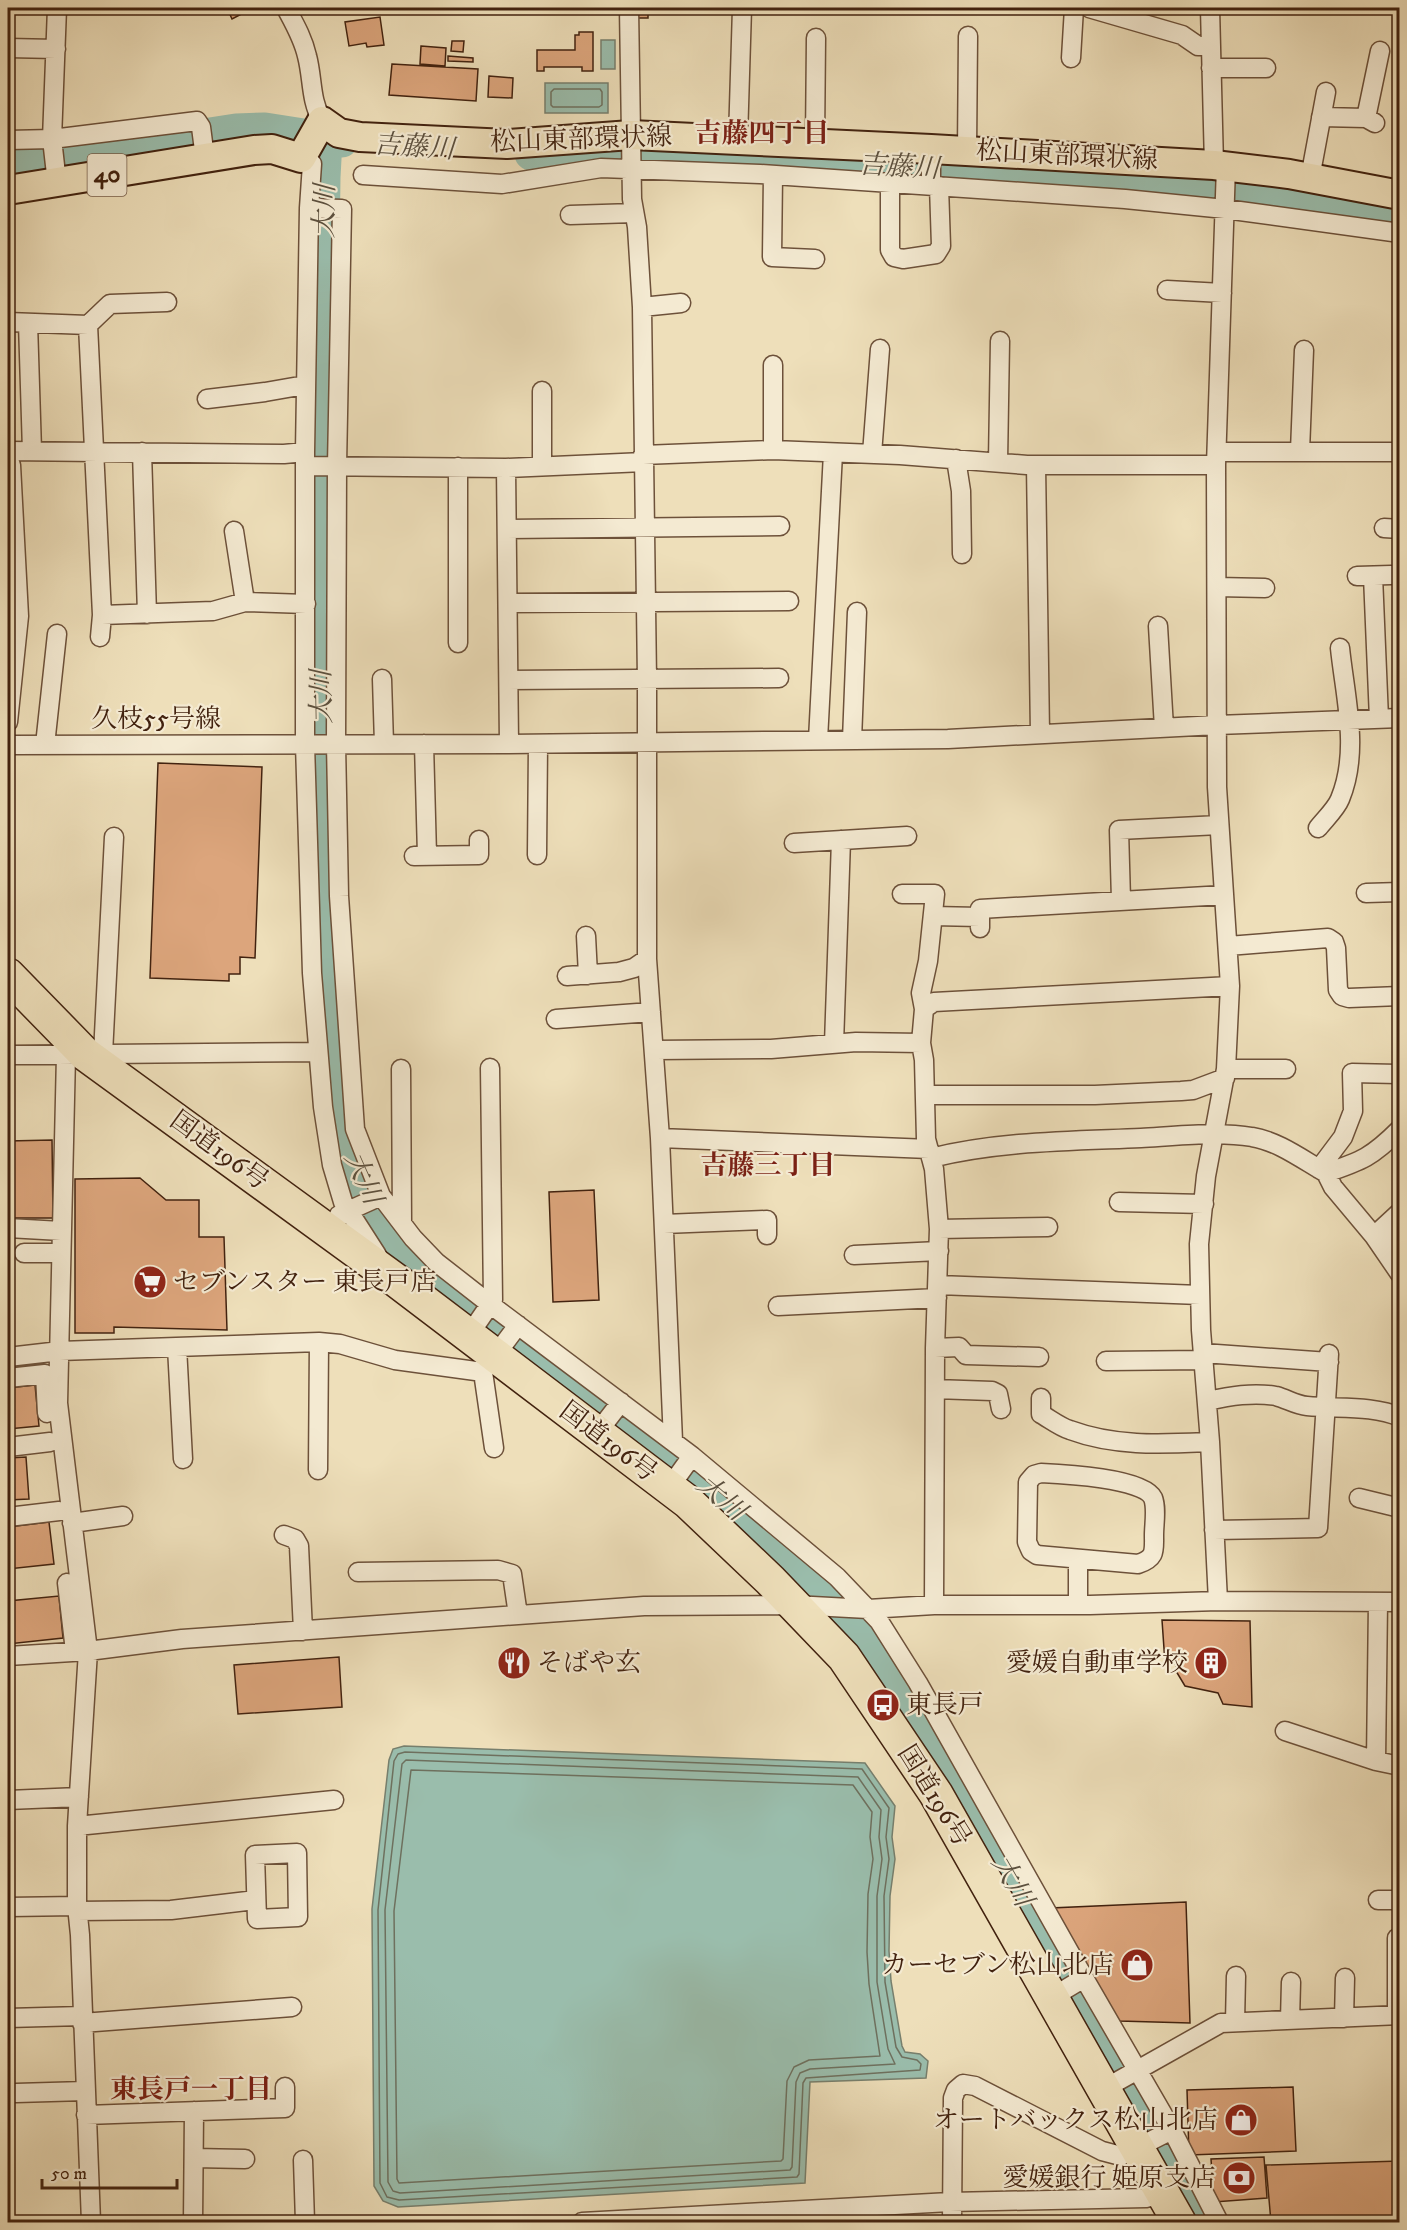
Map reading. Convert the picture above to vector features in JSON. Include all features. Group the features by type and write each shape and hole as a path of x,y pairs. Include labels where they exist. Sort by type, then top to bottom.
{"highway":[{"name":"国道196号","path":"8,975 85,1054 341,1211 396,1281 473,1330 494,1357 602,1427 673,1481 688,1502 844,1657 936,1794 1056,1995 1142,2146 1163,2194 1179,2223"}],"main road":[{"name":"松山東部環状線","path":"8,189 56,178 205,154 272,149 339,133 360,137 631,152 738,139 815,142 931,152 967,151 1222,168 1310,178 1400,195"}],"street":[{"path":"56,178 52,142 57,8"},
{"path":"286,8 299,33 307,57 315,108 311,141 305,384 307,461 305,744 312,973 318,1052 323,1107 341,1211 381,1196"},
{"path":"629,8 631,152 642,308 647,680 647,959 660,1138 673,1441"},
{"path":"738,139 742,8"},
{"path":"1071,58 1074,8"},
{"path":"1210,8 1211,68 1226,204 1217,458 1217,787 1230,986 1225,1073 1199,1244 1218,1601"},
{"path":"1099,9 1182,34 1198,46 1210,46"},
{"path":"967,151 968,36"},
{"path":"815,142 816,38"},
{"path":"8,48 56,49"},
{"path":"1321,117 1371,121 1380,51"},
{"path":"1211,68 1266,68"},
{"path":"1310,178 1326,92"},
{"path":"8,140 52,142 197,121 201,127 205,154"},
{"path":"363,176 502,184 601,168 631,152 773,175 1226,204 1400,233"},
{"path":"890,183 890,250 894,257 936,254 941,246 931,152"},
{"path":"773,175 772,257 815,258"},
{"path":"309,208 342,209 334,466 339,896 355,1129 381,1196 436,1262 516,1327 673,1441 837,1577 879,1621 918,1683 1169,2131 1213,2220"},
{"path":"570,215 634,213"},
{"path":"1167,290 1222,292"},
{"path":"8,322 88,325 110,304 167,302"},
{"path":"642,308 681,303"},
{"path":"28,323 32,451"},
{"path":"88,325 102,615 100,637"},
{"path":"998,462 1000,341"},
{"path":"1300,451 1304,350"},
{"path":"866,454 874,351"},
{"path":"773,365 773,450"},
{"path":"207,399 265,392 305,384"},
{"path":"542,466 543,391"},
{"path":"8,451 284,454 334,466 506,468 773,450 1036,465 1217,458 1300,451 1400,452"},
{"path":"142,452 147,614"},
{"path":"818,740 833,453"},
{"path":"956,459 961,491 962,554"},
{"path":"8,465 11,465 19,616 8,722"},
{"path":"1036,465 1040,734"},
{"path":"458,467 449,543 458,642"},
{"path":"506,468 509,744"},
{"path":"507,529 780,526"},
{"path":"234,531 245,603"},
{"path":"1374,575 1379,719"},
{"path":"1218,587 1264,588"},
{"path":"508,603 789,601"},
{"path":"102,615 213,611 245,603 306,604"},
{"path":"852,740 857,612"},
{"path":"1158,626 1164,728"},
{"path":"45,745 57,634"},
{"path":"1318,828 1340,801 1350,766 1351,744 1340,648"},
{"path":"509,680 779,678"},
{"path":"382,679 384,744"},
{"name":"久枝55号線","path":"8,745 538,744 948,739 1400,718"},
{"path":"424,744 420,856 479,855 479,840"},
{"path":"537,855 538,744"},
{"path":"1121,900 1119,830 1220,825"},
{"path":"794,843 907,836"},
{"path":"91,2223 77,1909 82,1651 72,1523 58,1403 60,1231 114,837"},
{"path":"834,1044 841,840"},
{"path":"1366,893 1400,892"},
{"path":"902,894 934,894 928,961 921,993 924,1010 921,1043 926,1095 926,1139 930,1154 939,1229 935,1347 934,1605"},
{"path":"933,916 980,922 980,909 1224,894"},
{"path":"586,936 588,975"},
{"path":"1228,946 1328,938 1334,942 1336,948 1338,990 1342,996 1349,998 1400,996"},
{"path":"567,976 620,972 634,968 647,959"},
{"path":"924,1010 934,1002 1230,986"},
{"path":"556,1019 651,1012"},
{"path":"655,1050 771,1050 856,1042 921,1043"},
{"path":"8,1055 318,1052"},
{"path":"473,1330 493,1300 490,1068"},
{"path":"401,1069 402,1223"},
{"path":"926,1095 1095,1095 1181,1091 1193,1089 1225,1073 1287,1069"},
{"path":"1322,1171 1343,1137 1353,1111 1352,1073 1398,1074"},
{"path":"1322,1171 1362,1161 1380,1149 1400,1129"},
{"path":"660,1138 930,1154 1000,1146 1092,1140 1252,1137 1271,1143 1322,1171 1333,1187 1378,1232 1400,1274"},
{"path":"1119,1202 1204,1204"},
{"path":"1378,1232 1400,1212"},
{"path":"664,1224 767,1220 767,1235"},
{"path":"939,1229 1048,1227"},
{"path":"8,1228 60,1231"},
{"path":"1378,1232 1400,1240"},
{"path":"854,1255 939,1251"},
{"path":"24,1253 60,1253"},
{"path":"778,1306 937,1292 1200,1295"},
{"path":"494,1448 494,1357 516,1327"},
{"path":"8,1357 60,1351 319,1342 340,1344 395,1360 494,1357"},
{"path":"318,1470 319,1342"},
{"path":"177,1347 183,1459"},
{"path":"935,1347 959,1347 966,1355 1039,1357"},
{"path":"1106,1361 1204,1357 1329,1358 1318,1528 1214,1530"},
{"path":"8,1378 45,1374 58,1511 82,1651"},
{"path":"935,1389 992,1391 998,1394 1001,1409"},
{"path":"1207,1401 1240,1395 1278,1396 1304,1406 1378,1411 1400,1417"},
{"path":"1041,1398 1041,1414 1069,1430 1143,1445 1210,1442"},
{"path":"602,1427 619,1404"},
{"path":"8,1447 50,1442"},
{"path":"673,1481 691,1457"},
{"path":"1041,1473 1095,1476 1145,1489 1152,1496 1154,1553 1147,1561 1138,1564 1078,1559 1037,1555 1031,1551 1027,1542 1028,1482 1034,1475 1041,1473"},
{"path":"1359,1498 1400,1508"},
{"path":"8,1517 58,1511"},
{"path":"72,1523 123,1516"},
{"path":"284,1535 295,1539 299,1546 303,1630"},
{"path":"1078,1559 1078,1605"},
{"path":"358,1572 498,1570 512,1574 518,1615"},
{"path":"8,1656 82,1651 182,1639 644,1606 794,1605 868,1609 934,1605 1078,1605 1218,1601 1400,1602"},
{"path":"1376,1761 1378,1602"},
{"path":"1285,1731 1376,1761 1400,1766"},
{"path":"8,1800 79,1797"},
{"path":"77,1826 334,1800"},
{"path":"8,1907 171,1910 256,1900"},
{"path":"1378,1900 1400,1900"},
{"path":"1108,2086 1221,2023 1398,2015 1397,1938"},
{"path":"1235,2022 1236,1976"},
{"path":"1344,1978 1344,2018"},
{"path":"1056,1995 1082,1979"},
{"path":"1290,2020 1291,1982"},
{"path":"8,2018 82,2020 178,2008 292,2007"},
{"path":"952,2223 950,2202 953,2098 956,2090 963,2084 975,2086 1102,2151 1121,2156 1169,2131"},
{"path":"86,2115 285,2108 285,2086"},
{"path":"16,2093 85,2091"},
{"path":"193,2223 194,2111"},
{"path":"194,2158 245,2159"},
{"path":"303,2160 305,2223"},
{"path":"582,2223 861,2215 950,2202 1146,2198 1163,2194"}],"water":[{"path":"601,40 615,40 615,69 601,69"},
{"path":"545,83 608,83 608,113 545,113"},
{"path":"404,1746 865,1763 895,1806 892,1837 895,1859 890,1896 891,1981 902,2046 905,2052 920,2054 928,2061 926,2078 810,2082 805,2183 398,2207 383,2201 374,2186 372,1909 389,1760 393,1749"}],"building":[{"path":"227,8 253,8 232,19"},
{"path":"635,8 648,8 648,18 635,18"},
{"path":"380,17 384,45 367,47 366,43 349,46 345,22"},
{"path":"579,32 593,32 593,71 582,71 582,67 544,67 544,71 537,71 537,50 575,50 575,35 579,35"},
{"path":"452,41 464,41 463,52 451,51"},
{"path":"421,46 446,48 445,66 420,64"},
{"path":"448,56 473,58 473,62 448,61"},
{"path":"392,64 478,69 476,101 389,95"},
{"path":"489,76 513,78 512,98 488,97"},
{"path":"158,763 262,767 255,958 240,957 240,974 229,974 229,981 150,978"},
{"path":"52,1140 53,1218 8,1218 8,1141"},
{"name":"セブンスター 東長戸店","path":"140,1178 166,1200 199,1200 199,1237 224,1237 227,1330 114,1327 114,1333 75,1333 75,1179"},
{"path":"594,1190 599,1300 553,1302 549,1192"},
{"path":"35,1385 39,1426 8,1429 8,1388"},
{"path":"26,1457 29,1499 8,1500 8,1458"},
{"path":"49,1522 54,1564 8,1569 8,1527"},
{"path":"59,1596 63,1638 8,1644 8,1601"},
{"name":"愛媛自動車学校","path":"1162,1620 1250,1621 1252,1707 1223,1704 1218,1693 1185,1686 1176,1671 1176,1664 1165,1663"},
{"path":"339,1657 342,1707 238,1714 234,1665"},
{"name":"カーセブン松山北店","path":"1186,1902 1190,2023 1119,2021 1051,1908"},
{"name":"オートバックス松山北店","path":"1293,2087 1296,2151 1189,2155 1187,2090"},
{"name":"愛媛銀行 姫原支店","path":"1264,2157 1267,2198 1214,2202 1211,2159"},
{"path":"1400,2161 1400,2222 1271,2222 1266,2165"}],"waterway":[{"name":"大川","path":"8,160 48,159 236,130 265,129 342,141"},
{"name":"大川","path":"326,140 320,495 323,824 330,990 343,1130 360,1184 398,1245 494,1325 701,1480 822,1584 904,1690 1205,2222"},
{"name":"吉藤川","path":"531,154 710,156 1053,176 1271,194 1400,214"}],"place":[{"name":"セブンスター 東長戸店","path":"150,1282"},
{"name":"そばや玄","path":"514,1663"},
{"name":"愛媛自動車学校","path":"1211,1663"},
{"name":"東長戸","path":"883,1705"},
{"name":"カーセブン松山北店","path":"1137,1965"},
{"name":"オートバックス松山北店","path":"1241,2120"},
{"name":"愛媛銀行 姫原支店","path":"1239,2178"}],"district":[{"name":"吉藤四丁目","path":"762,134"},
{"name":"吉藤三丁目","path":"768,1166"},
{"name":"東長戸一丁目","path":"191,2090"}]}
